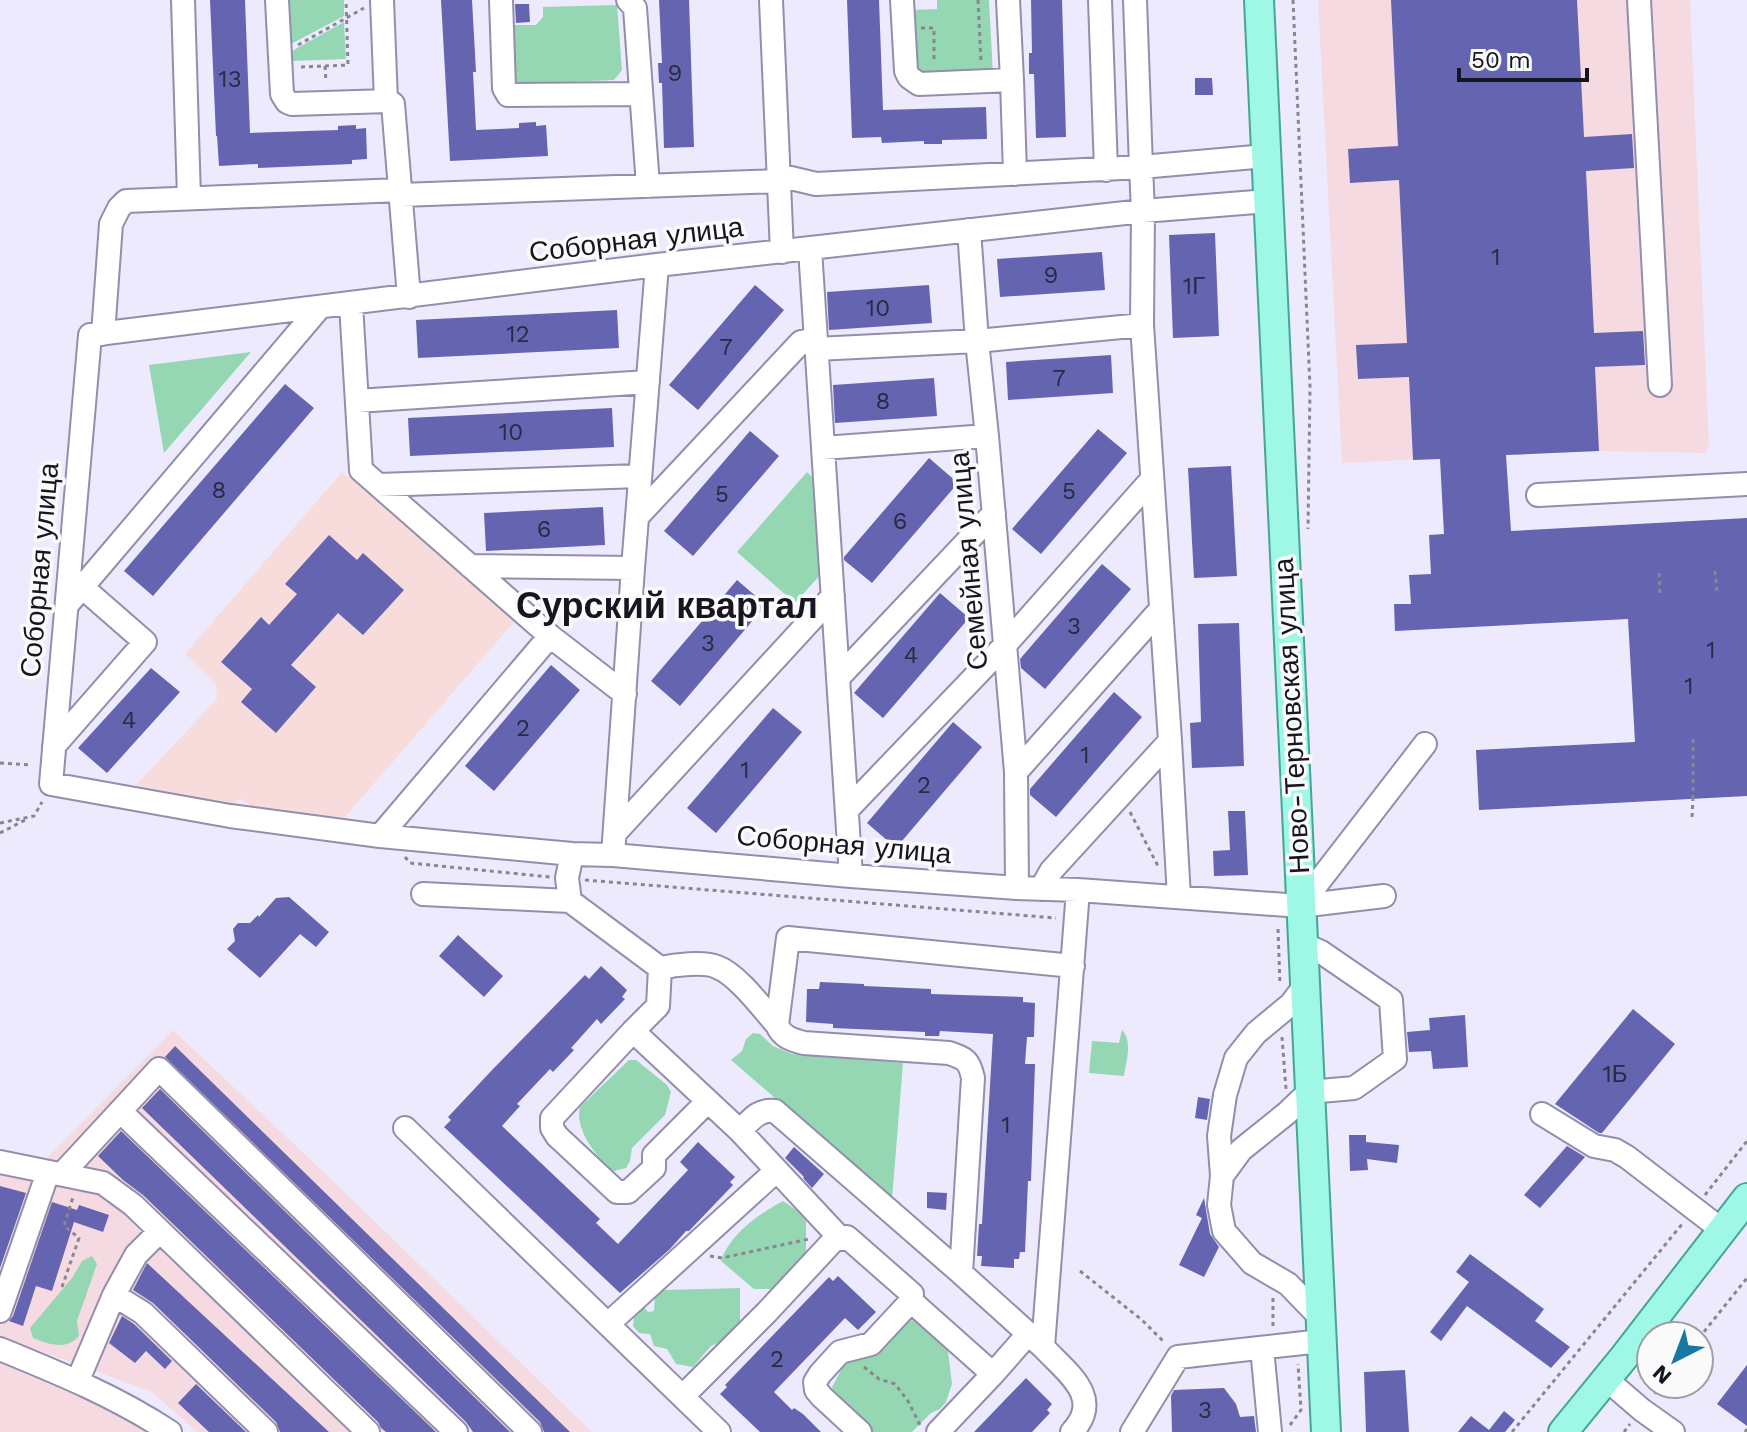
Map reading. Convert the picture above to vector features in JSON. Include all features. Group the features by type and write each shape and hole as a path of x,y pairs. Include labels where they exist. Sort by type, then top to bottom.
{"main road":[{"name":"Ново-Терновская улица","path":"1259,0 1289,905 1302,944 1309,1092 1312,1334 1326,1432"},
{"path":"1563,1432 1747,1198"}],"street":[{"path":"183,0 189,198"},
{"path":"277,0 285,52 282,94 287,102 386,101 394,105 409,297"},
{"path":"501,0 504,88 508,95 641,94"},
{"path":"628,0 635,8 648,186"},
{"path":"771,0 782,252"},
{"path":"902,0 906,71 909,77 919,84 1012,80"},
{"path":"1008,0 1015,174"},
{"path":"1100,0 1106,170"},
{"path":"1135,0 1143,211 1142,325 1179,897"},
{"path":"1639,0 1660,385"},
{"path":"375,3 386,101"},
{"path":"103,334 111,224 126,201 648,186 778,178 816,184 1106,170 1266,156"},
{"name":"Соборная улица","path":"1268,201 1143,211 657,265 90,335 52,765 230,816 384,837 851,876 1289,905 1384,896"},
{"name":"Семейная улица","path":"969,230 1016,772 1017,888"},
{"path":"810,249 851,876"},
{"path":"613,855 657,265"},
{"path":"351,304 361,470 550,636 625,694"},
{"path":"67,605 320,307"},
{"path":"816,349 977,341 1142,325"},
{"path":"637,517 801,342 811,340 816,349"},
{"path":"357,401 648,382"},
{"path":"823,448 987,436"},
{"path":"378,485 640,476"},
{"path":"847,810 1006,644 1152,479"},
{"path":"1538,495 1747,484"},
{"path":"838,678 994,513"},
{"path":"470,566 633,568"},
{"path":"52,765 145,642 82,587"},
{"path":"616,832 833,596"},
{"path":"1016,772 1161,609"},
{"path":"384,837 550,636"},
{"path":"1041,889 1051,871 1170,741"},
{"path":"1289,905 1425,744"},
{"path":"570,901 567,878 572,854"},
{"path":"938,1432 993,1374 1036,1340 1078,890"},
{"path":"423,894 570,901 660,968 680,964 717,966 741,984 789,1039 804,1043 949,1053 964,1058 971,1066 973,1078 961,1273"},
{"path":"777,1025 788,938 1073,966"},
{"path":"1222,1176 1241,1150 1309,1092 1354,1088 1395,1059 1391,1000 1321,952 1302,944"},
{"path":"660,968 658,1006 552,1118 552,1128 617,1192 628,1192 654,1168 654,1155 708,1101"},
{"path":"1132,1432 1178,1357 1268,1347 1312,1334 1288,1284 1252,1263 1224,1231 1219,1205 1222,1176 1219,1136 1225,1095 1236,1058 1256,1033 1291,1004 1304,987"},
{"path":"633,1031 740,1131 834,1241"},
{"path":"0,1311 63,1175 159,1069 530,1432"},
{"path":"120,1111 456,1432"},
{"path":"740,1131 758,1112 775,1111 1036,1340 1084,1392 1085,1407 1081,1422 1072,1432"},
{"path":"1542,1114 1594,1146 1615,1150 1627,1157 1722,1230"},
{"path":"405,1128 719,1432"},
{"path":"0,1162 103,1183 133,1205 368,1432"},
{"path":"608,1324 776,1171"},
{"path":"78,1380 114,1295 136,1255 160,1231"},
{"path":"683,1396 834,1241 847,1237 912,1294 911,1301 871,1344 840,1352 815,1382 816,1390 860,1432"},
{"path":"114,1295 143,1313 266,1432"},
{"path":"911,1301 993,1374"},
{"path":"1268,1347 1270,1432"},
{"path":"0,1349 78,1380 170,1432"},
{"path":"1606,1379 1673,1432"}],"path":[{"path":"346,0 347,18 348,65 290,67 285,52 347,18 375,3"},
{"path":"978,0 982,81"},
{"path":"904,28 934,28 934,83"},
{"path":"1715,571 1717,593"},
{"path":"1659,573 1660,594"},
{"path":"1692,817 1693,739"},
{"path":"0,763 52,765 34,816 0,833"},
{"path":"0,823 34,816"},
{"path":"384,837 410,863 1076,920"},
{"path":"1287,1113 1280,1013 1289,905"},
{"path":"1512,1432 1747,1141"},
{"path":"62,1287 79,1238 64,1226 63,1175"},
{"path":"687,1252 722,1258 820,1237 834,1241"},
{"path":"1080,1271 1142,1320 1178,1357"},
{"path":"1268,1347 1273,1275"},
{"path":"1713,1320 1747,1278"},
{"path":"1286,1432 1301,1410 1312,1334"},
{"path":"850,1350 854,1360 879,1379 895,1384 924,1432"}],"shaded area":[{"path":"1318,0 1690,0 1709,448 1704,453 1599,451 1342,463"},
{"path":"355,468 520,615 345,817 258,812 240,798 232,806 136,785 217,699 216,685 185,654 342,472 347,477"},
{"path":"173,1030 592,1432 197,1432 152,1392 0,1336 0,1151 44,1161"},
{"path":"0,1362 38,1374 147,1432 0,1432"}],"green space":[{"path":"290,0 344,0 344,16 291,44"},
{"path":"937,0 989,0 993,75 914,79 910,10 937,9"},
{"path":"617,5 622,70 614,80 519,84 513,77 511,25 536,25 543,17 543,7"},
{"path":"344,22 346,59 292,61 292,51"},
{"path":"251,352 164,453 149,365"},
{"path":"807,472 815,480 820,575 795,603 737,552"},
{"path":"1122,1030 1128,1046 1124,1076 1089,1073 1092,1041 1119,1043"},
{"path":"753,1033 760,1034 773,1046 792,1054 903,1063 892,1199 731,1060 742,1051 746,1039"},
{"path":"629,1060 636,1060 667,1085 671,1092 665,1115 632,1148 626,1168 614,1171 588,1143 580,1125 580,1107"},
{"path":"783,1201 806,1219 806,1256 771,1289 754,1289 721,1261 738,1234"},
{"path":"92,1256 97,1264 77,1321 79,1336 63,1345 33,1338 30,1328 72,1278 82,1261"},
{"path":"740,1288 740,1324 732,1336 711,1346 693,1367 676,1364 667,1349 654,1346 650,1334 639,1333 633,1326 635,1310 643,1306 648,1312 654,1311 655,1295 664,1290"},
{"path":"925,1321 948,1351 952,1384 946,1402 912,1432 868,1432 837,1400 832,1387 845,1363 861,1355 902,1322"}],"building":[{"path":"210,0 245,0 250,133 338,130 338,126 356,125 356,129 366,128 367,159 352,160 352,164 258,168 258,164 219,166"},
{"path":"441,0 472,0 476,130 519,128 519,123 546,125 548,156 450,161"},
{"path":"659,0 689,0 694,147 664,148 662,83 659,83 658,63 662,63"},
{"path":"847,0 879,0 883,110 986,107 987,139 942,140 942,144 924,144 924,141 882,143 881,137 852,138"},
{"path":"1031,0 1062,0 1066,137 1036,138 1034,74 1029,74 1029,53 1032,53"},
{"path":"1391,0 1577,0 1584,137 1632,134 1634,168 1586,171 1594,333 1643,331 1645,365 1595,367 1599,451 1506,455 1511,531 1747,518 1747,796 1479,810 1476,750 1635,742 1628,619 1395,631 1394,604 1411,604 1409,575 1431,574 1429,535 1444,534 1440,459 1413,460 1409,377 1358,379 1356,345 1407,343 1399,180 1350,183 1348,149 1398,146"},
{"path":"515,4 529,4 530,22 516,23"},
{"path":"1195,78 1212,78 1213,95 1195,95"},
{"path":"1215,233 1219,336 1173,338 1169,235"},
{"path":"1102,252 1105,290 1000,297 997,259"},
{"path":"755,285 784,310 698,410 669,385"},
{"path":"929,285 932,323 829,330 827,292"},
{"path":"617,310 619,348 418,358 416,320"},
{"path":"1111,355 1113,393 1008,400 1006,362"},
{"path":"934,378 937,416 835,423 833,385"},
{"path":"285,384 314,408 153,596 124,571"},
{"path":"612,408 614,447 410,456 408,418"},
{"path":"1098,429 1127,453 1041,554 1012,529"},
{"path":"750,431 779,456 693,556 664,531"},
{"path":"929,458 958,483 872,583 844,557"},
{"path":"1231,466 1237,576 1194,578 1188,468"},
{"path":"603,507 605,545 486,551 484,513"},
{"path":"329,535 357,560 363,553 404,590 363,635 338,613 291,665 316,687 276,733 241,702 252,689 221,662 261,617 269,625 297,594 285,584"},
{"path":"1102,564 1131,589 1045,689 1021,668 1020,659"},
{"path":"737,580 766,605 680,706 651,681"},
{"path":"940,593 969,618 883,718 854,693"},
{"path":"1239,623 1244,766 1192,768 1190,723 1201,722 1198,624"},
{"path":"551,665 580,690 494,791 465,766"},
{"path":"151,668 180,692 107,773 78,748"},
{"path":"1114,692 1142,717 1056,817 1030,795 1030,789"},
{"path":"773,708 802,732 716,833 687,808"},
{"path":"953,722 982,747 896,848 867,823"},
{"path":"1228,811 1245,811 1248,875 1214,876 1213,851 1230,850"},
{"path":"289,897 329,932 316,947 300,934 260,978 227,949 235,941 233,929 238,923 250,923 259,917 276,898"},
{"path":"458,935 503,976 484,997 439,956"},
{"path":"601,966 627,990 622,997 625,999 601,1024 597,1019 571,1048 574,1050 553,1072 550,1069 517,1104 520,1106 502,1126 600,1219 596,1223 618,1244 688,1170 680,1162 698,1142 735,1177 730,1182 733,1185 689,1231 620,1293 444,1127 451,1120 448,1117 493,1069 585,975 589,979"},
{"path":"820,982 931,989 931,994 1023,997 1023,1002 1035,1003 1034,1037 1027,1037 1025,1064 1035,1064 1031,1181 1028,1181 1025,1252 1020,1252 1019,1259 1014,1259 1014,1268 981,1266 982,1256 977,1256 979,1224 982,1224 993,1034 940,1031 939,1036 925,1036 925,1032 833,1028 833,1024 806,1022 807,989 819,989"},
{"path":"1633,1009 1675,1044 1599,1133 1555,1104"},
{"path":"1465,1015 1468,1067 1433,1069 1431,1051 1409,1052 1407,1032 1430,1030 1429,1018"},
{"path":"175,1046 570,1432 544,1432 540,1422 165,1057"},
{"path":"160,1089 510,1432 473,1432 142,1108"},
{"path":"1198,1097 1210,1099 1207,1120 1195,1118"},
{"path":"121,1131 436,1432 386,1432 381,1428 143,1195 98,1156"},
{"path":"1349,1135 1366,1135 1366,1142 1399,1145 1397,1163 1367,1159 1368,1170 1350,1171"},
{"path":"1567,1146 1585,1157 1540,1208 1524,1195"},
{"path":"794,1147 824,1174 812,1188 785,1158"},
{"path":"0,1186 26,1193 0,1268"},
{"path":"927,1192 947,1193 946,1210 927,1208"},
{"path":"1204,1198 1210,1234 1219,1247 1204,1277 1179,1265 1202,1218 1196,1215"},
{"path":"52,1202 77,1210 79,1205 109,1215 103,1232 74,1222 52,1291 36,1286 23,1326 9,1321"},
{"path":"1470,1254 1544,1309 1535,1321 1570,1347 1551,1368 1467,1306 1441,1341 1430,1332 1469,1282 1456,1272"},
{"path":"147,1263 329,1432 280,1432 276,1422 153,1303 133,1290"},
{"path":"838,1276 876,1312 858,1330 845,1318 774,1392 821,1432 760,1432 720,1394 727,1387 725,1385 829,1277 833,1281"},
{"path":"122,1316 172,1361 165,1369 146,1351 135,1363 109,1343"},
{"path":"1747,1365 1747,1426 1717,1404"},
{"path":"1405,1370 1409,1432 1366,1432 1364,1372"},
{"path":"1026,1378 1052,1404 1047,1410 1050,1413 1032,1432 974,1432"},
{"path":"196,1384 246,1432 209,1432 178,1403"},
{"path":"1224,1388 1236,1404 1240,1417 1254,1416 1256,1432 1172,1432 1171,1396 1174,1390"},
{"path":"1504,1411 1515,1420 1505,1432 1458,1432 1471,1416 1489,1430"}],"district":[{"name":"Сурский квартал","path":"667,605"}]}
